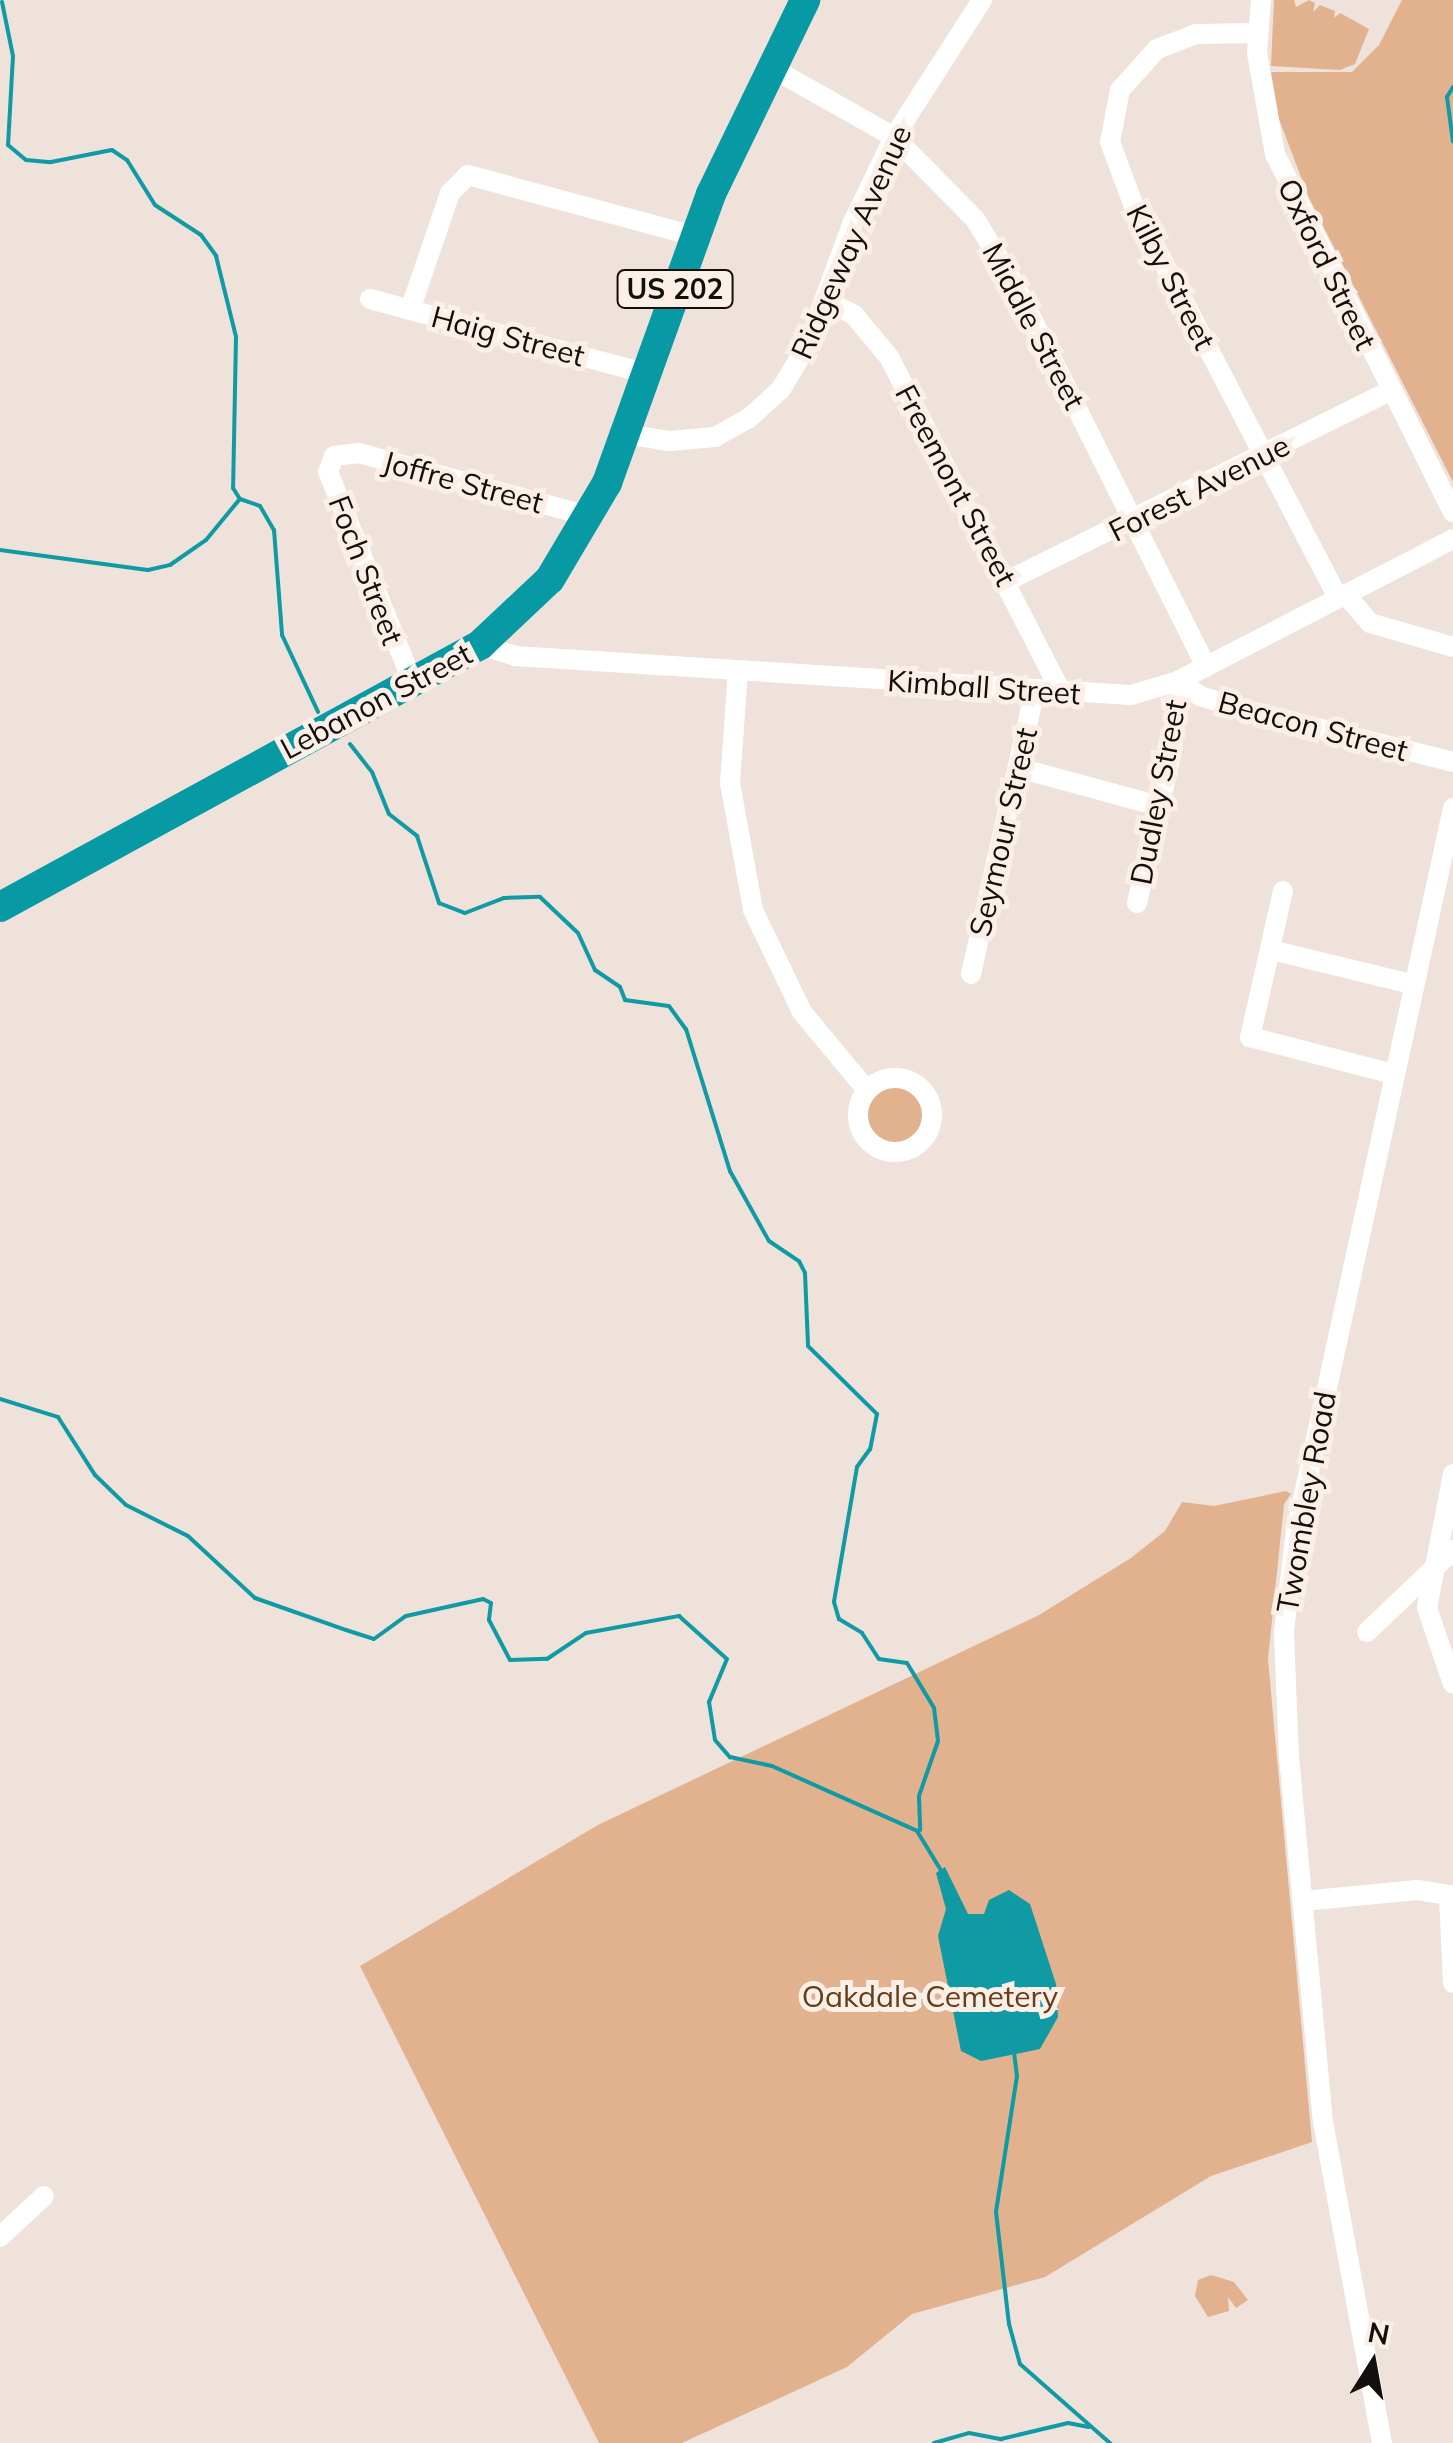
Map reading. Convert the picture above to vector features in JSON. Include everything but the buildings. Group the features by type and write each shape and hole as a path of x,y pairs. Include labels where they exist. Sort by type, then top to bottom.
{"highway":[{"name":"Lebanon Street","path":"0,907 480,645 550,579 592,517 694,236 770,66 806,0"}],"street":[{"name":"Ridgeway Avenue","path":"625,434 699,440 748,420 796,368 894,137 982,0"},
{"name":"Oxford Street","path":"1261,0 1257,33 1265,115 1279,164 1453,512"},
{"name":"Kilby Street","path":"1257,33 1196,34 1156,49 1120,90 1109,130 1133,204 1263,456 1341,596"},
{"name":"Middle Street","path":"770,66 894,137 950,190 988,238 1136,520 1206,667"},
{"path":"410,310 462,177 484,177 694,236"},
{"name":"Haig Street","path":"370,299 645,373"},
{"name":"Freemont Street","path":"825,300 854,315 882,345 1007,581 1060,692"},
{"name":"Forest Avenue","path":"1007,581 1390,391"},
{"name":"Joffre Street","path":"334,456 358,453 592,517"},
{"name":"Foch Street","path":"334,456 328,472 414,684"},
{"name":"Kimball Street","path":"480,645 515,656 1131,694 1206,667 1453,539"},
{"path":"1341,596 1370,623 1453,647"},
{"path":"738,671 730,783 747,890 796,1001 866,1089"},
{"name":"Beacon Street","path":"1178,680 1200,696 1244,710 1453,762"},
{"name":"Dudley Street","path":"1137,904 1180,704 1178,680"},
{"name":"Seymour Street","path":"971,974 1035,690"},
{"path":"1019,768 1159,806"},
{"name":"Twombley Road","path":"1382,2443 1331,2186 1283,1670 1287,1592 1412,984 1453,808"},
{"path":"1284,890 1250,1038 1394,1074"},
{"path":"1271,950 1412,984"},
{"path":"1453,1474 1430,1574 1429,1622 1453,1684"},
{"path":"1366,1632 1453,1550"},
{"path":"1303,1901 1417,1890 1451,1896 1453,1984"},
{"path":"0,2237 44,2196"}],"green space":[{"path":"1274,0 1294,0 1296,7 1309,0 1315,3 1313,12 1320,5 1335,11 1334,18 1340,13 1369,29 1355,64 1340,70 1271,66"},
{"path":"1402,0 1453,0 1453,482 1309,198 1279,119 1271,72 1352,72 1379,45"},
{"path":"895,1085 916,1094 925,1115 916,1136 895,1145 874,1136 865,1115 874,1094"},
{"name":"Oakdale Cemetery","path":"1286,1491 1291,1494 1284,1504 1268,1659 1312,2142 1211,2176 1045,2277 912,2314 847,2367 682,2443 599,2443 360,1966 598,1825 1039,1615 1131,1558 1165,1531 1182,1502 1214,1506"},
{"path":"1211,2275 1234,2282 1248,2300 1236,2308 1228,2297 1229,2311 1208,2317 1195,2296 1198,2280"}],"water":[{"path":"945,1867 968,1914 984,1914 989,1900 1009,1890 1030,1904 1056,1984 1058,2017 1040,2049 981,2061 961,2051 938,1936 946,1909 936,1873"}],"waterway":[{"path":"2,2 13,56 8,145 26,160 51,162 112,150 127,160 155,205 201,235 216,256 236,337 233,488 240,499 260,506 274,530 282,635 318,712"},
{"path":"1453,87 1447,97 1453,142"},
{"path":"0,550 148,570 170,565 206,540 239,500"},
{"path":"350,744 372,772 389,814 417,836 439,903 465,913 504,898 540,897 578,933 595,970 620,987 625,1000 669,1006 686,1029 730,1171 769,1241 799,1261 805,1273 808,1346 877,1414 870,1449 857,1467 834,1602 839,1619 862,1633 879,1659 907,1663 934,1708 938,1741 919,1796 920,1830"},
{"path":"0,1399 58,1417 95,1475 126,1505 188,1536 255,1598 374,1639 406,1616 483,1599 491,1603 489,1620 510,1660 547,1659 586,1633 679,1616 727,1659 709,1702 715,1740 730,1757 772,1766 917,1831 942,1872"},
{"path":"1014,2052 1017,2076 996,2212 1009,2324 1020,2364 1110,2443"},
{"path":"934,2443 969,2433 1001,2439 1068,2423 1089,2427"}]}
